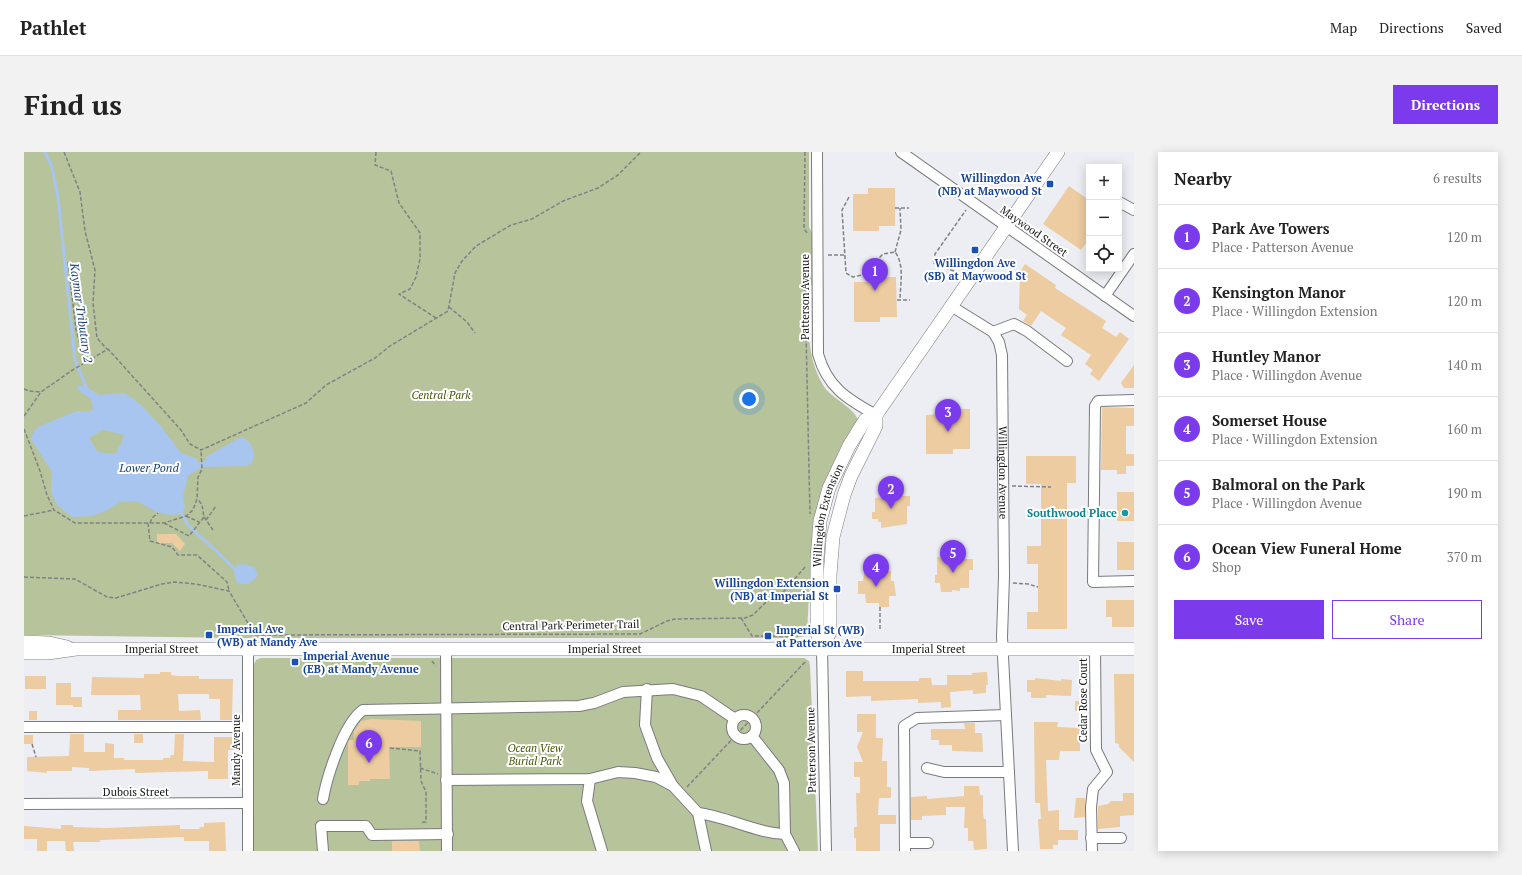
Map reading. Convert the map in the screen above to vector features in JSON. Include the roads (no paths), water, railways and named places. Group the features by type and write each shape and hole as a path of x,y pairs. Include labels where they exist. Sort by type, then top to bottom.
{"main road":[{"path":"951,306 1058,152"},
{"name":"Willingdon Extension","path":"822,649 830,632 830,575 833,537 844,495 851,476 876,426 876,415 951,306"},
{"name":"Imperial Street","path":"24,642 49,643 76,649"},
{"name":"Imperial Street","path":"24,653 48,653 76,649 1134,649"}],"street":[{"name":"Patterson Avenue","path":"817,152 818,354 826,376 838,391 876,415"},
{"name":"Maywood Street","path":"900,152 1134,316"},
{"path":"1122,204 1134,210"},
{"path":"1105,296 1134,254"},
{"path":"951,306 992,332 1014,324 1027,331 1067,361"},
{"name":"Willingdon Avenue","path":"992,332 999,342 1002,355 1004,569 1003,649 1013,851"},
{"path":"1134,400 1098,401 1095,406 1094,582 1134,582"},
{"name":"Mandy Avenue","path":"248,649 248,851"},
{"path":"446,649 447,851"},
{"name":"Patterson Avenue","path":"822,649 826,851"},
{"name":"Cedar Rose Court","path":"1091,838 1091,807 1093,789 1107,772 1096,750 1095,649"},
{"path":"647,689 645,725 657,758 677,790 698,813 706,851"},
{"path":"323,799 326,782 334,758 356,715 363,710 446,707 578,706 594,703 623,692 647,689 673,689 701,696 735,719"},
{"path":"742,715 753,719 756,729 752,736 746,739 736,736 732,726 735,719 742,715"},
{"path":"928,843 905,847 904,726 918,718 1006,715"},
{"path":"24,727 248,727"},
{"path":"752,736 779,770 784,783 785,834 794,851"},
{"path":"927,768 944,772 1009,772"},
{"path":"446,778 590,779 618,772 636,773 656,778 677,790"},
{"path":"590,779 587,801 602,851"},
{"name":"Dubois Street","path":"24,804 247,803"},
{"path":"698,813 714,815 774,834 785,834"},
{"path":"322,851 321,826 366,826 372,835 448,834"},
{"path":"1092,851 1091,838 1121,838"}],"water":[{"name":"Lower Pond","path":"78,386 85,386 99,395 125,393 141,405 160,425 181,453 197,459 198,463 205,461 206,457 241,437 251,445 254,456 253,460 251,464 245,466 201,467 188,476 183,496 185,508 182,513 170,515 156,512 137,501 120,502 106,511 91,516 72,517 56,504 51,491 52,472 31,439 34,431 40,426 77,411 90,412 93,408 91,399 77,389","holes":["103,430 124,435 116,454 98,452 89,438"]},
{"path":"244,564 254,567 258,575 249,583 237,583 234,573 237,565"}],"waterway":[{"name":"Kaymar Tributary 2","path":"45,152 52,167 58,197 75,360 87,389"},
{"name":"Kaymar Tributary 2","path":"180,511 188,525 236,570"}],"place":[{"name":"Willingdon Ave (NB) at Maywood St","path":"1050,184"},
{"name":"Willingdon Ave (SB) at Maywood St","path":"975,250"},
{"name":"Park Ave Towers","path":"875,291"},
{"name":"Huntley Manor","path":"948,432"},
{"name":"Kensington Manor","path":"891,509"},
{"name":"Southwood Place","path":"1125,513"},
{"name":"Balmoral on the Park","path":"953,573"},
{"name":"Somerset House","path":"876,587"},
{"name":"Willingdon Extension (NB) at Imperial St","path":"837,589"},
{"name":"Imperial Ave (WB) at Mandy Ave","path":"209,635"},
{"name":"Imperial St (WB) at Patterson Ave","path":"768,636"},
{"name":"Imperial Avenue (EB) at Mandy Avenue","path":"295,662"},
{"name":"Ocean View Funeral Home","path":"369,763"}],"park label":[{"name":"Central Park","path":"441,395"},
{"name":"Ocean View Burial Park","path":"535,754"}]}
